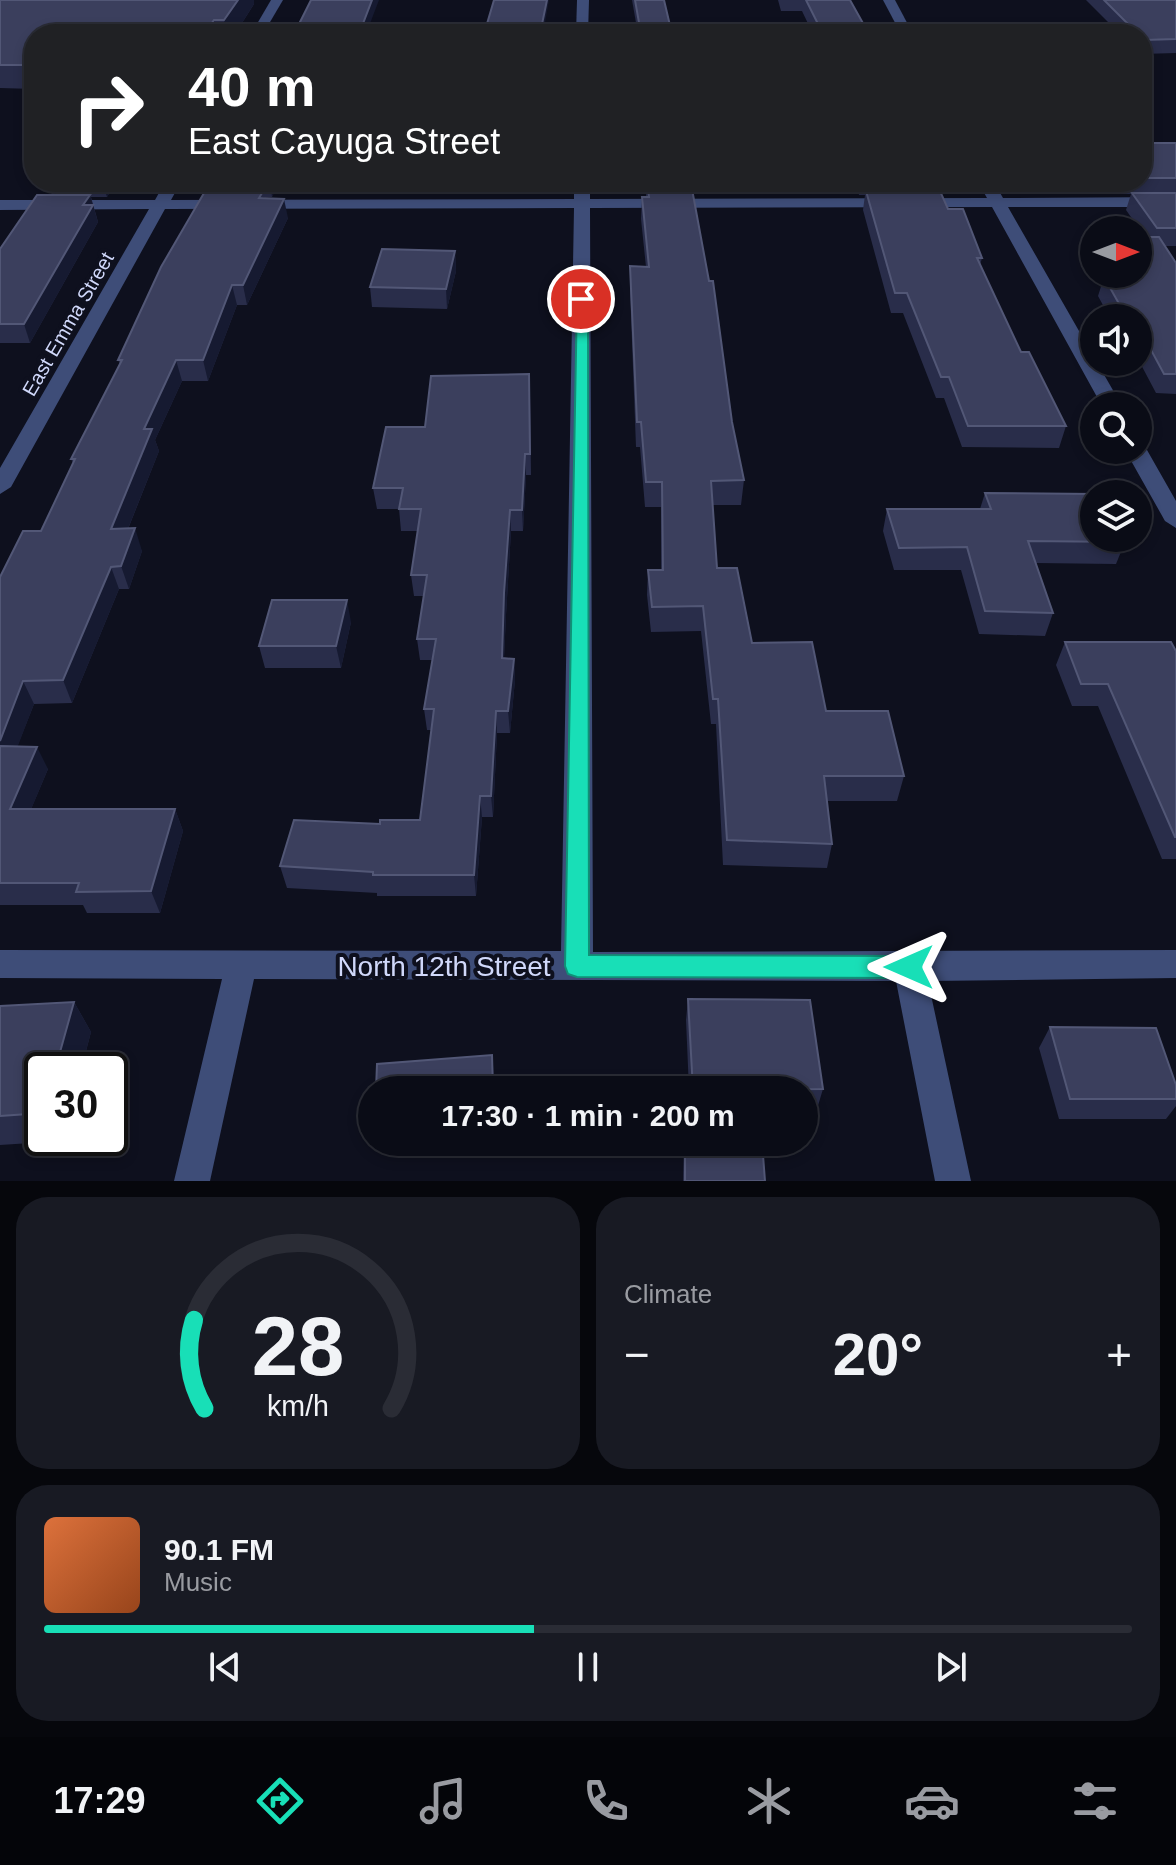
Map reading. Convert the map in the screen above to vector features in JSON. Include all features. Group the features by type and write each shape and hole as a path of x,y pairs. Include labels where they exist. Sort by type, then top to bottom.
{"street":[{"path":"263,24 277,0"},
{"path":"582,24 583,0"},
{"path":"889,0 902,24"},
{"name":"East Emma Street","path":"0,487 167,192"},
{"path":"991,192 1104,392"},
{"path":"577,966 582,193"},
{"path":"0,205 160,205 582,193 998,204 1176,202"},
{"path":"1144,464 1176,521"},
{"name":"North 12th Street","path":"0,964 909,967 1176,964"},
{"path":"192,1181 241,966"},
{"path":"909,967 953,1181"}],"building":[{"path":"0,0 238,0 224,20 214,20 211,24 24,24 24,65 0,65"},
{"path":"311,0 372,0 363,24 299,24"},
{"path":"494,0 547,0 542,24 487,24"},
{"path":"635,0 664,0 670,24 639,24"},
{"path":"806,0 850,0 863,24 818,24"},
{"path":"1104,0 1176,0 1176,39 1152,40 1152,24 1128,24"},
{"path":"1152,143 1176,143 1176,178 1152,178"},
{"path":"648,192 693,192 709,281 713,281 732,422 744,480 711,481 717,568 737,568 752,643 812,642 826,711 888,711 904,776 824,776 832,844 727,840 718,699 713,699 703,606 652,607 648,570 663,570 662,482 646,482 641,422 637,422 630,266 649,267 642,197 649,197"},
{"path":"866,192 940,192 948,209 963,209 982,258 977,258 1021,352 1029,352 1066,426 968,426 949,377 941,377 907,293 895,293"},
{"path":"204,193 262,193 259,198 284,199 243,285 232,285 203,360 176,360 144,429 152,429 111,529 135,528 121,566 111,567 63,680 23,681 0,741 0,577 23,531 41,531 75,459 71,459 122,360 118,360 161,267"},
{"path":"1132,193 1176,193 1176,228 1157,228 1152,216 1148,216"},
{"path":"37,195 90,195 83,205 93,205 24,324 0,324 0,249"},
{"path":"1152,237 1159,237 1176,263 1176,374 1164,374 1152,352 1152,304 1119,304 1110,288 1152,288"},
{"path":"382,249 455,251 446,289 370,287"},
{"path":"529,374 530,454 525,454 522,510 510,510 504,593 502,658 514,659 508,711 496,711 491,796 480,796 474,875 373,875 373,872 280,866 294,820 380,824 380,820 420,820 434,709 424,709 436,639 417,639 427,575 411,575 421,509 399,509 403,488 373,488 386,427 425,427 431,376"},
{"path":"985,493 1080,494 1080,542 1028,541 1053,613 985,611 967,547 899,548 887,509 991,509"},
{"path":"272,600 347,600 336,646 259,646"},
{"path":"1065,642 1171,642 1176,651 1176,837 1108,684 1081,684"},
{"path":"0,746 37,747 10,809 175,809 151,891 76,892 79,883 0,883"},
{"path":"688,999 810,1000 823,1089 818,1089 818,1076 692,1076"},
{"path":"74,1002 60,1052 24,1052 24,1114 0,1116 0,1006"},
{"path":"1050,1027 1156,1028 1176,1085 1176,1099 1070,1099"},
{"path":"492,1055 493,1076 377,1076 377,1064"},
{"path":"685,1156 763,1156 765,1181 685,1181"}],"route":[{"path":"581,299 577,966 909,967"}]}
